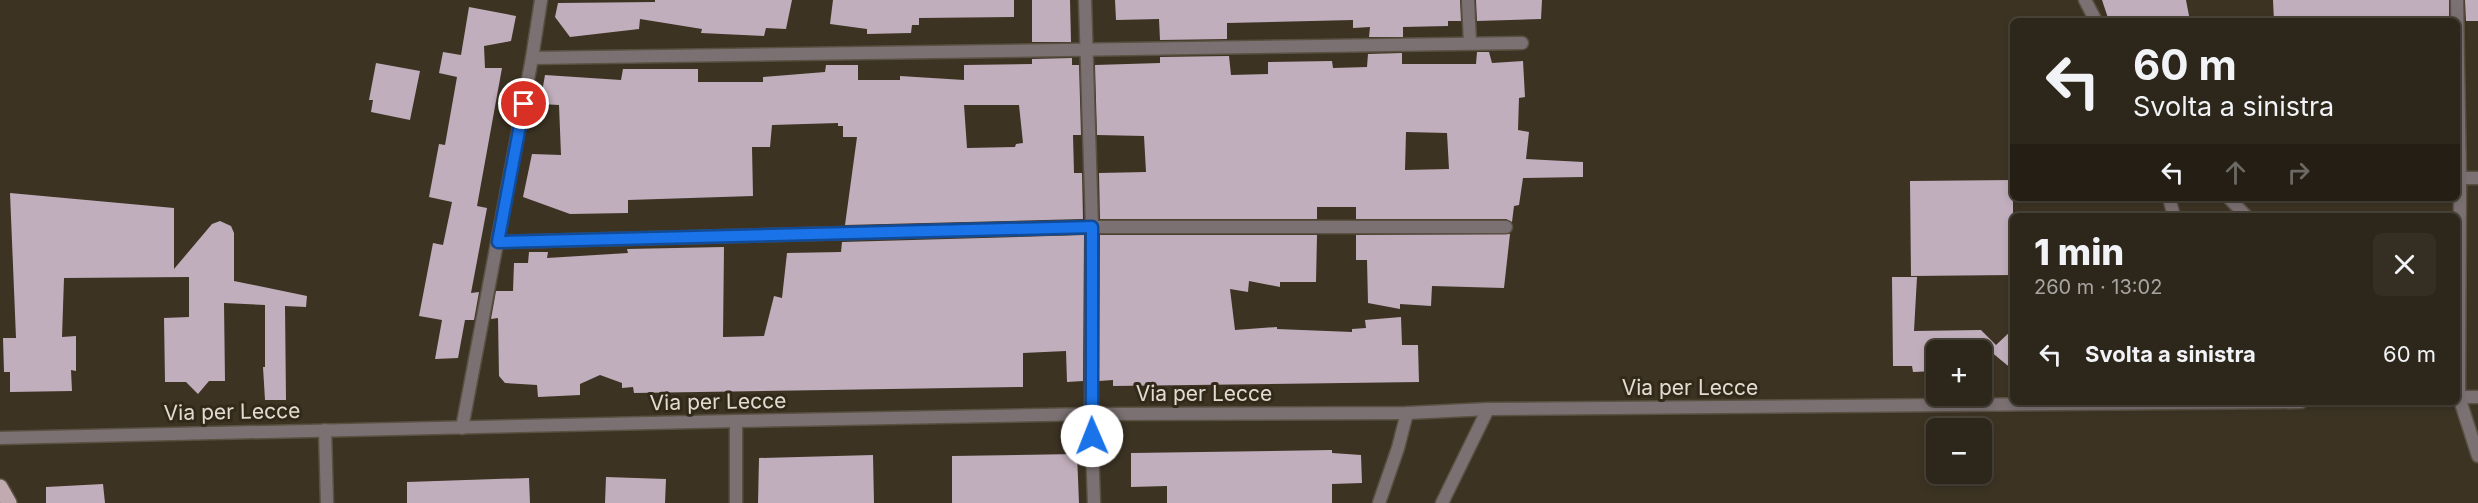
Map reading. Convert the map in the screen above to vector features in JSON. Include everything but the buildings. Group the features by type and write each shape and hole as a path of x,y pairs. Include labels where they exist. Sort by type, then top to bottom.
{"main road":[{"path":"0,487 9,503"}],"street":[{"path":"462,428 541,0"},
{"path":"1085,0 1092,227 1091,414 1094,503"},
{"path":"1468,0 1470,43"},
{"path":"2085,0 2094,18"},
{"path":"2457,0 2457,18"},
{"path":"532,58 1522,43"},
{"path":"2460,178 2478,178"},
{"path":"2232,201 2243,213"},
{"path":"498,242 1092,227 1506,227"},
{"path":"2460,397 2478,397"},
{"path":"2460,403 2478,456"},
{"name":"Via per Lecce","path":"0,438 1091,414 1407,413 1488,409 2010,405"},
{"path":"1442,503 1488,409"},
{"path":"1378,503 1398,448 1407,413"},
{"path":"736,421 736,503"},
{"path":"325,430 327,503"}],"route":[{"path":"524,104 498,242 1092,227 1092,436"}]}
